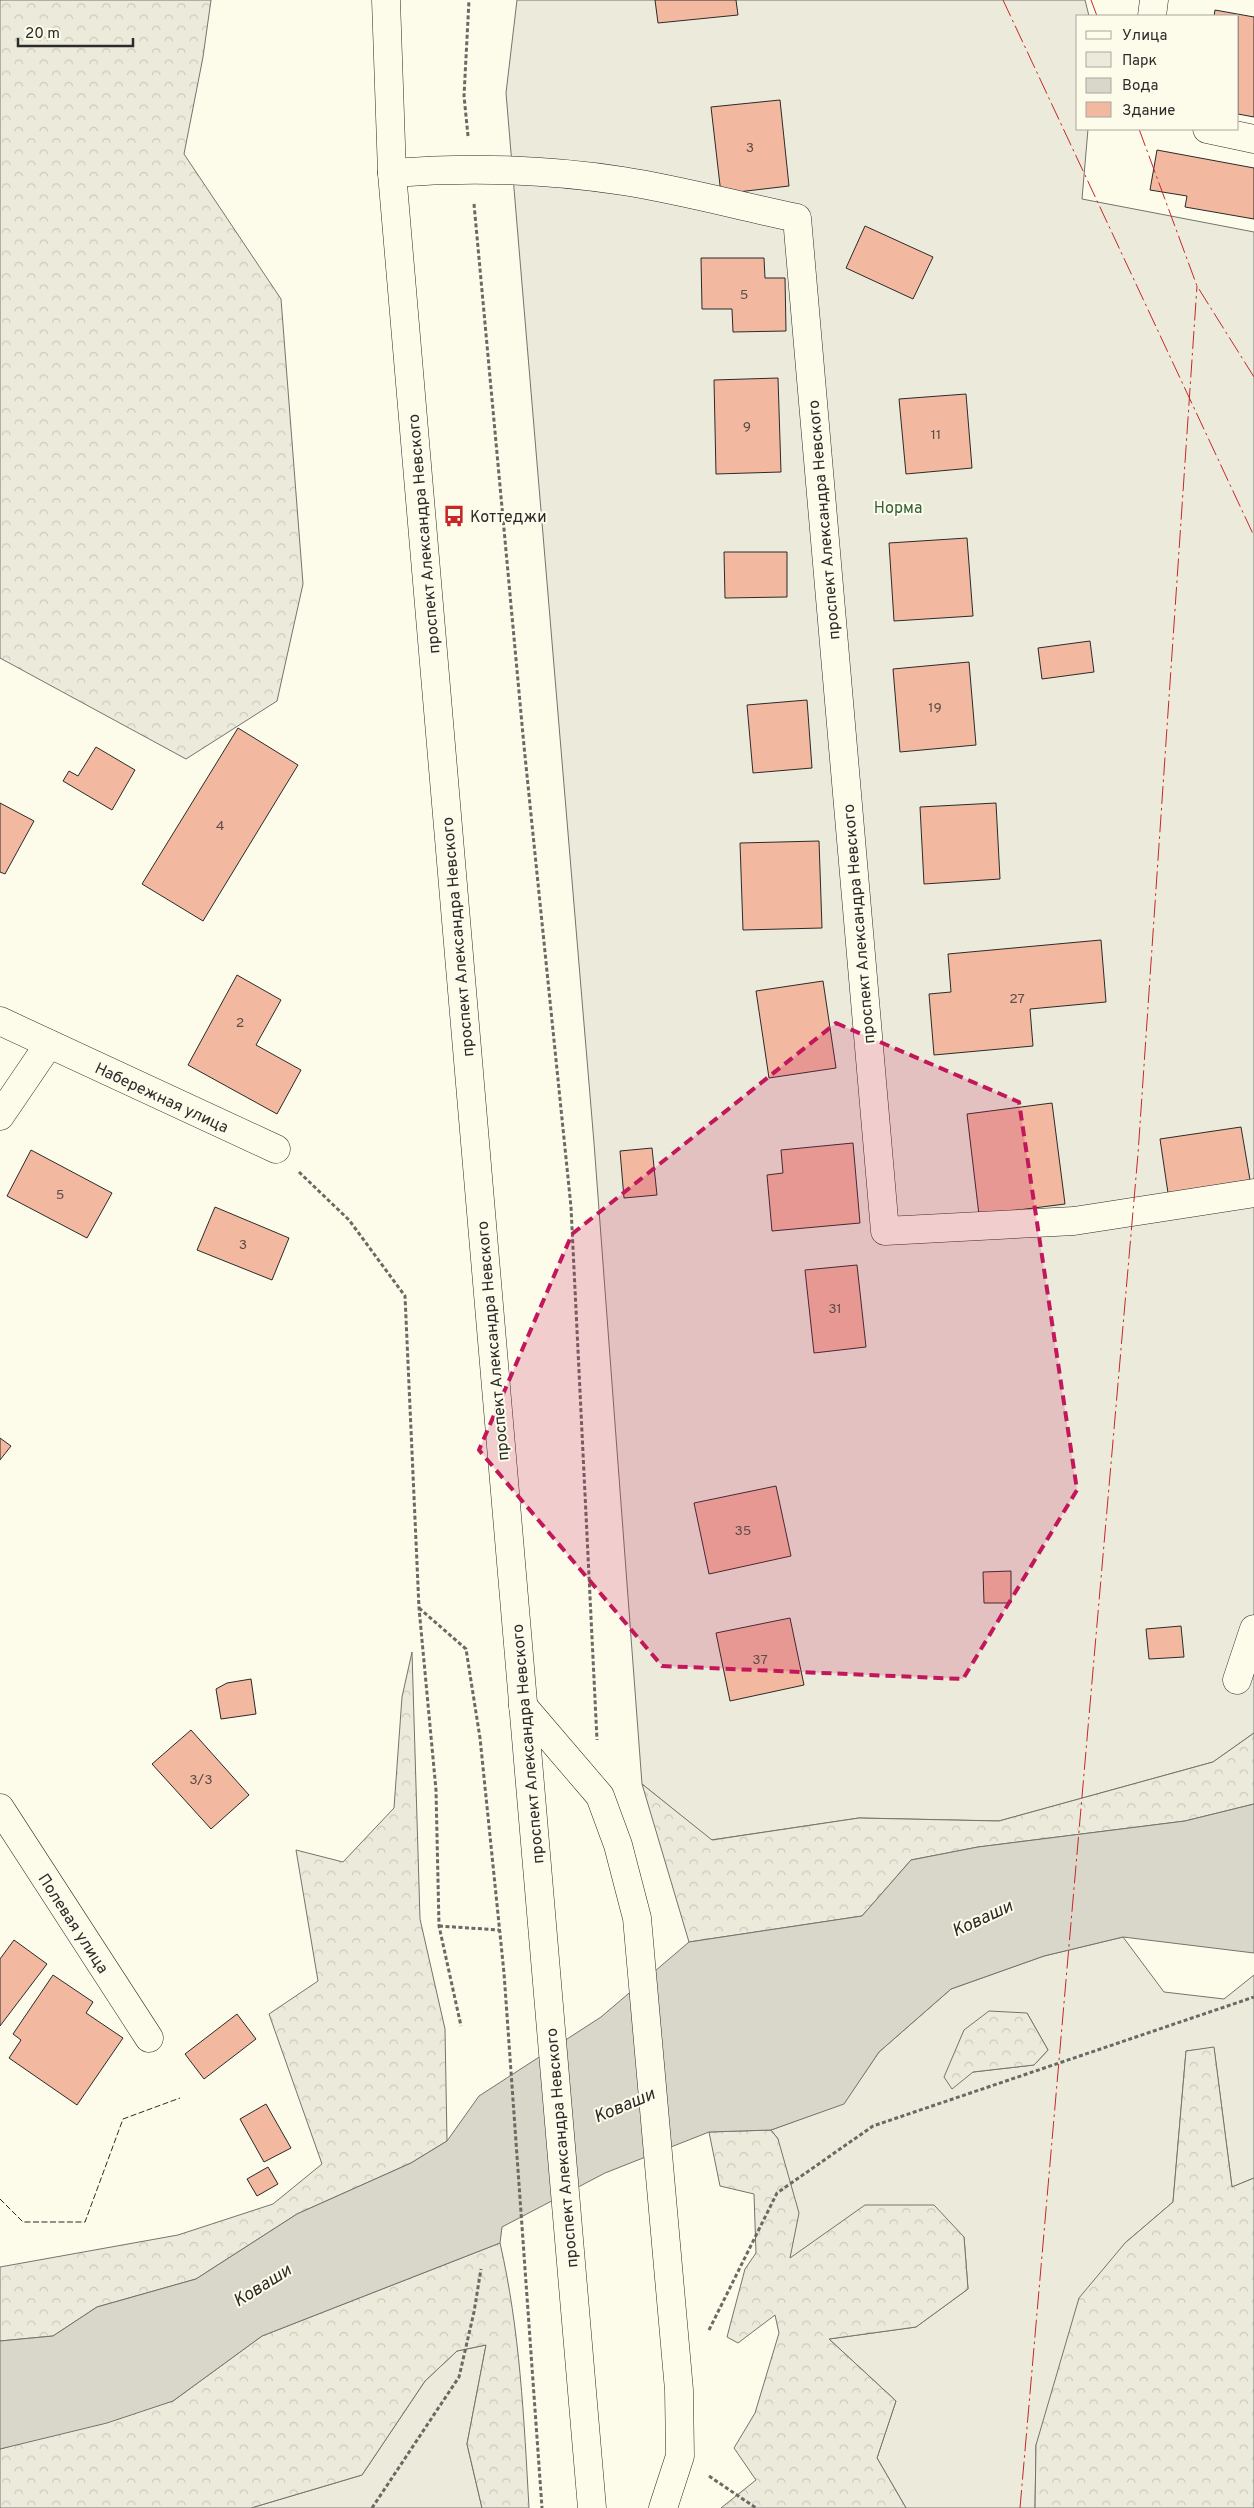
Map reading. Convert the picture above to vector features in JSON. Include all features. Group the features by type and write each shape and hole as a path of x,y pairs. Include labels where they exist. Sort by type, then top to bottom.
{"main road":[{"name":"проспект Александра Невского","path":"386,0 392,173 592,2508"},
{"path":"1152,15 1154,0"},
{"path":"1212,130 1254,139"},
{"name":"проспект Александра Невского","path":"392,173 512,170 623,181 797,218 885,1231 1074,1221 1254,1193"},
{"name":"Набережная улица","path":"0,1021 276,1149"},
{"path":"0,1116 49,1044"},
{"path":"1237,1680 1254,1629"},
{"path":"523,1706 600,1796 618,1845 637,1918 679,2390 680,2456 663,2508"},
{"name":"Полевая улица","path":"0,1808 149,2038"}],"path":[{"path":"469,0 464,96 524,746 571,1206 600,1796"},
{"path":"276,1149 349,1220 405,1296 419,1608 436,1790 439,1926 461,2026"},
{"path":"419,1608 466,1648 480,1738 504,1973 542,2508"},
{"path":"439,1926 499,1930"},
{"path":"709,2330 777,2193 872,2126 1254,1997"},
{"path":"372,2508 459,2377 474,2312 481,2268"},
{"path":"719,2483 756,2508"}],"highlighted area":[{"path":"836,1023 1019,1102 1077,1490 963,1679 662,1666 479,1450 572,1234"}],"green space":[{"path":"0,0 211,0 203,57 184,154 281,299 303,584 277,701 186,759 0,658"},
{"name":"Норма","path":"517,0 1085,0 1089,15 1076,15 1076,130 1088,130 1082,199 1254,232 1254,1733 1213,1762 999,1821 859,1818 711,1840 642,1784 594,1143 506,93"},
{"path":"412,1652 420,1919 445,2029 447,2141 411,2163 297,2214 196,2279 97,2307 53,2336 0,2341 0,2267 178,2235 273,2204 322,2164 269,2014 318,1981 296,1850 343,1862 394,1808 402,1697"},
{"path":"1254,1733 1254,1804 1185,1821 978,1847 911,1860 862,1916 689,1942 642,1784 712,1840 859,1818 999,1821 1213,1762"},
{"path":"1123,1937 1164,1992 1224,1999 1254,1975 1254,2178 1232,2187 1214,2048 1186,2051 1173,2202 1125,2243 1036,2445 1035,2508 906,2508 877,2458 896,2401 829,2339 916,2327 968,2289 964,2237 790,2258 778,2139 771,2130 844,2103 879,2052 951,1989 1044,1956","holes":["1027,2013 1048,2050 1034,2065 973,2072"]},
{"path":"989,2011 1027,2013 1048,2050 1034,2065 973,2072 952,2089 944,2077 964,2030"},
{"path":"1214,2047 1232,2187 1254,2178 1254,2508 1035,2508 1036,2445 1079,2298 1125,2243 1173,2202 1186,2051"},
{"path":"771,2130 778,2139 799,2213 790,2258 865,2205 934,2205 964,2237 968,2289 916,2327 829,2339 896,2401 877,2458 906,2508 721,2508 756,2480 734,2448 755,2413 779,2333 775,2315 738,2343 727,2337 745,2269 756,2253 754,2194 720,2186 709,2132"},
{"path":"500,2243 517,2342 529,2508 482,2508 467,2444 486,2345 457,2351 425,2381 362,2475 251,2508 0,2508 0,2449 173,2401 262,2336"},
{"path":"486,2345 467,2444 482,2508 251,2508 362,2475 425,2381 457,2351"}],"water":[{"name":"Коваши","path":"1254,1804 1254,1953 1123,1937 1044,1956 951,1989 879,2052 844,2104 771,2130 709,2132 605,2173 502,2227 500,2243 262,2336 173,2401 107,2423 0,2449 0,2341 53,2336 97,2307 196,2279 297,2214 411,2163 447,2141 479,2096 601,2017 689,1942 862,1916 911,1860 978,1847 1185,1821"}],"building":[{"path":"655,0 736,0 738,15 658,23"},
{"path":"1215,10 1254,17 1254,117 1239,114 1239,15 1214,15"},
{"path":"780,100 789,186 721,194 711,107"},
{"path":"1157,150 1254,168 1254,219 1185,207 1187,196 1150,190"},
{"path":"865,226 933,257 913,299 846,268"},
{"path":"701,258 764,258 765,278 785,278 786,331 733,332 732,309 702,309"},
{"path":"778,378 781,472 716,474 714,380"},
{"path":"966,394 972,468 906,474 899,399"},
{"path":"967,538 973,616 894,621 889,543"},
{"path":"724,552 787,552 787,597 725,598"},
{"path":"1090,641 1094,672 1042,679 1038,648"},
{"path":"969,662 976,745 900,752 893,669"},
{"path":"807,700 812,768 753,773 747,705"},
{"path":"238,728 298,765 203,921 142,884"},
{"path":"96,747 135,770 112,810 63,781 69,771 78,776"},
{"path":"0,803 34,821 5,874 0,872"},
{"path":"996,803 1000,879 924,884 920,807"},
{"path":"819,841 822,928 743,930 740,843"},
{"path":"1101,940 1106,1002 1030,1009 1033,1046 934,1055 929,994 951,992 948,954"},
{"path":"237,975 281,1000 256,1045 301,1070 277,1114 188,1065"},
{"path":"823,981 836,1068 769,1078 756,991"},
{"path":"1052,1103 1065,1204 979,1215 967,1114"},
{"path":"1241,1127 1250,1180 1168,1193 1160,1139"},
{"path":"853,1143 860,1223 772,1231 767,1175 783,1173 781,1150"},
{"path":"652,1148 657,1195 624,1198 620,1151"},
{"path":"31,1150 112,1193 87,1238 7,1196"},
{"path":"215,1207 289,1238 272,1280 197,1250"},
{"path":"857,1265 866,1347 814,1353 805,1270"},
{"path":"0,1438 11,1446 0,1460"},
{"path":"776,1486 791,1556 709,1574 694,1503"},
{"path":"1011,1571 1011,1603 984,1603 983,1572"},
{"path":"790,1618 804,1685 730,1701 716,1633"},
{"path":"1181,1626 1184,1657 1149,1659 1146,1629"},
{"path":"251,1679 256,1714 221,1719 216,1689 227,1683"},
{"path":"191,1730 249,1795 211,1829 152,1764"},
{"path":"14,1940 47,1964 0,2026 0,1959"},
{"path":"53,1975 93,2002 86,2013 123,2038 77,2105 9,2058 21,2040 13,2034"},
{"path":"237,2014 256,2039 204,2079 185,2054"},
{"path":"266,2104 291,2148 264,2162 240,2119"},
{"path":"268,2167 278,2184 257,2196 247,2179"}],"fence":[{"path":"0,2199 23,2222 85,2222 123,2119 180,2098"}],"power":[{"path":"1003,0 1254,536"},
{"path":"1091,0 1097,15"},
{"path":"1139,130 1197,286 1254,377"},
{"path":"1020,2508 1138,1154 1197,286"}],"place":[{"name":"Коттеджи","path":"454,516"}]}
